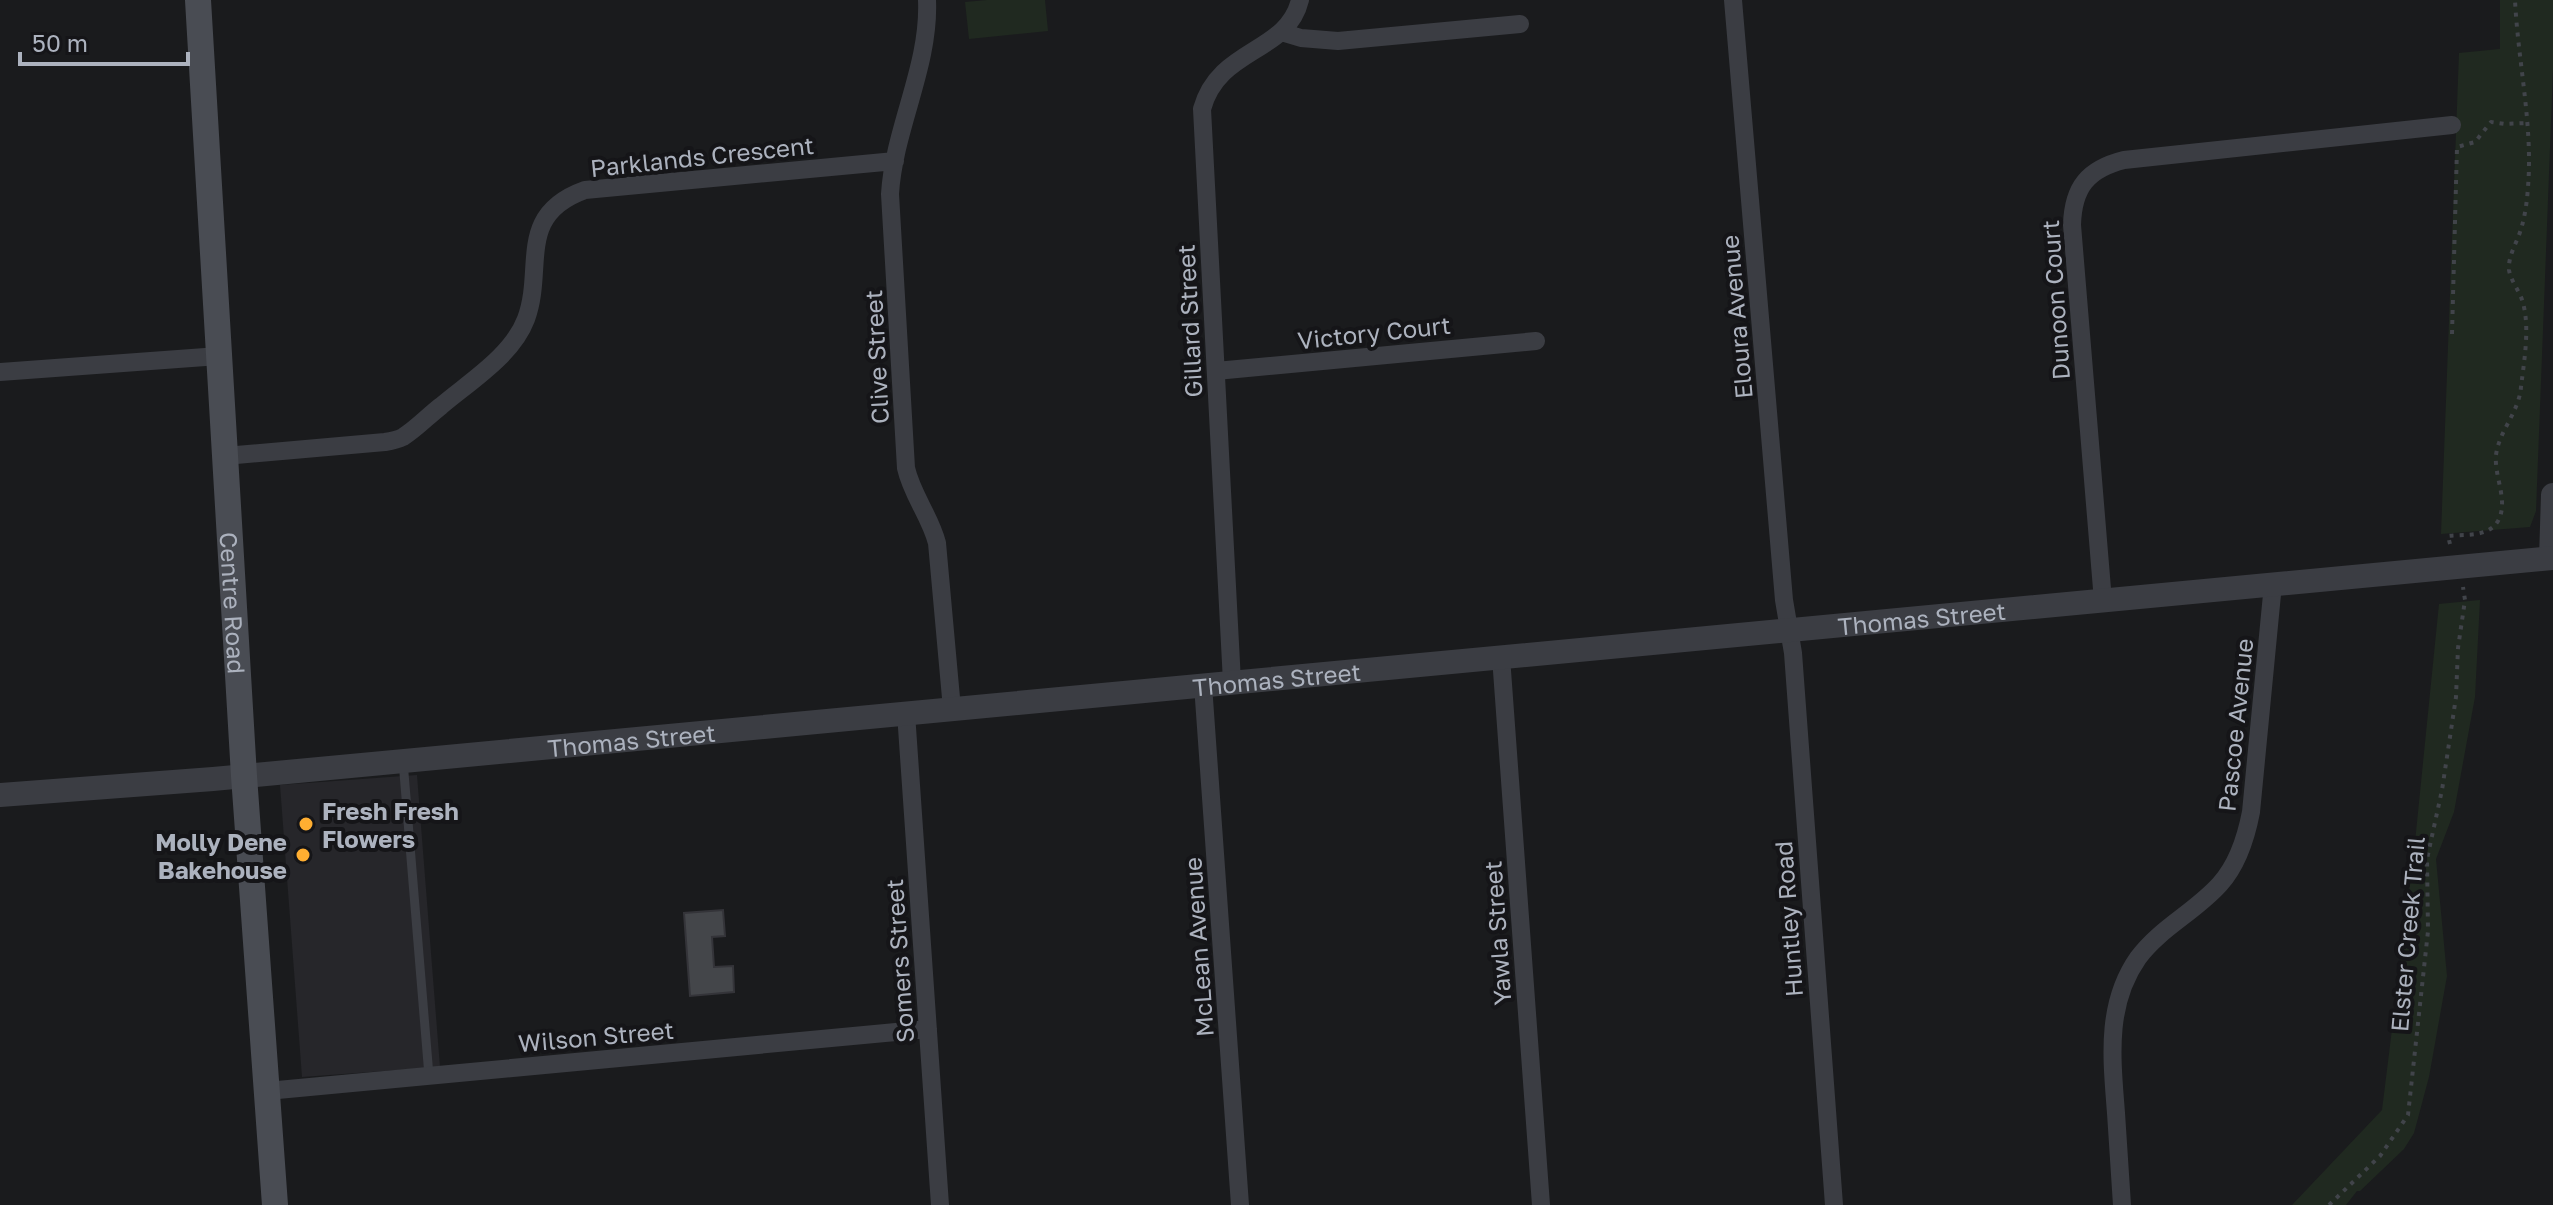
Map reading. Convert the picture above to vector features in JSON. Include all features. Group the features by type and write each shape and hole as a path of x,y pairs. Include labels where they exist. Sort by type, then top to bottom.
{"main road":[{"name":"Centre Road","path":"198,0 244,776 275,1205"}],"street":[{"name":"Clive Street","path":"927,0 926,34 890,194 906,468 913,492 937,543 952,709"},
{"name":"Gillard Street","path":"1232,682 1202,109 1206,94 1229,65 1281,32 1291,21 1300,0"},
{"name":"Eloura Avenue","path":"1733,0 1789,630"},
{"path":"1281,32 1301,38 1338,41 1520,24"},
{"name":"Dunoon Court","path":"2103,601 2072,225 2074,201 2087,178 2108,164 2124,160 2452,125"},
{"name":"Parklands Crescent","path":"225,456 385,442 405,436 499,357 520,332 526,318 534,247 540,228 559,203 573,195 585,190 895,161"},
{"name":"Victory Court","path":"1216,371 1536,341"},
{"path":"0,372 219,356"},
{"path":"2552,558 2553,495"},
{"name":"Thomas Street","path":"0,795 244,776 2552,558"},
{"name":"Pascoe Avenue","path":"2122,1205 2112,1064 2118,997 2126,979 2151,942 2221,884 2246,836 2251,812 2273,584"},
{"name":"Huntley Road","path":"1789,630 1834,1205"},
{"name":"Yawla Street","path":"1501,657 1541,1205"},
{"name":"McLean Avenue","path":"1203,685 1240,1205"},
{"name":"Somers Street","path":"906,713 940,1205"},
{"name":"Wilson Street","path":"267,1091 928,1029"}],"lane":[{"path":"403,761 429,1076"}],"path":[{"path":"2450,543 2448,536 2482,533 2497,522 2502,505 2496,456 2521,390 2525,333 2523,301 2512,280 2509,262 2525,214 2529,157 2515,0"},
{"path":"2452,334 2457,147 2475,142 2491,122 2527,123"},
{"name":"Elster Creek Trail","path":"2329,1205 2380,1156 2408,1115 2428,931 2427,859 2442,790 2456,697 2464,590"}],"shaded area":[{"path":"1045,0 1048,31 969,39 965,2"},
{"path":"2500,0 2553,0 2536,511 2530,527 2441,534 2459,53 2500,49"},
{"path":"2480,600 2475,697 2454,812 2436,859 2447,976 2429,1077 2414,1133 2404,1149 2357,1191 2346,1205 2292,1205 2382,1110 2414,852 2439,604"},
{"path":"417,775 440,1067 302,1077 280,785"}],"building":[{"path":"723,910 725,936 712,937 714,967 733,966 734,992 690,996 684,913"}],"place":[{"name":"Fresh Fresh Flowers","path":"306,824"},
{"name":"Molly Dene Bakehouse","path":"303,855"}]}
